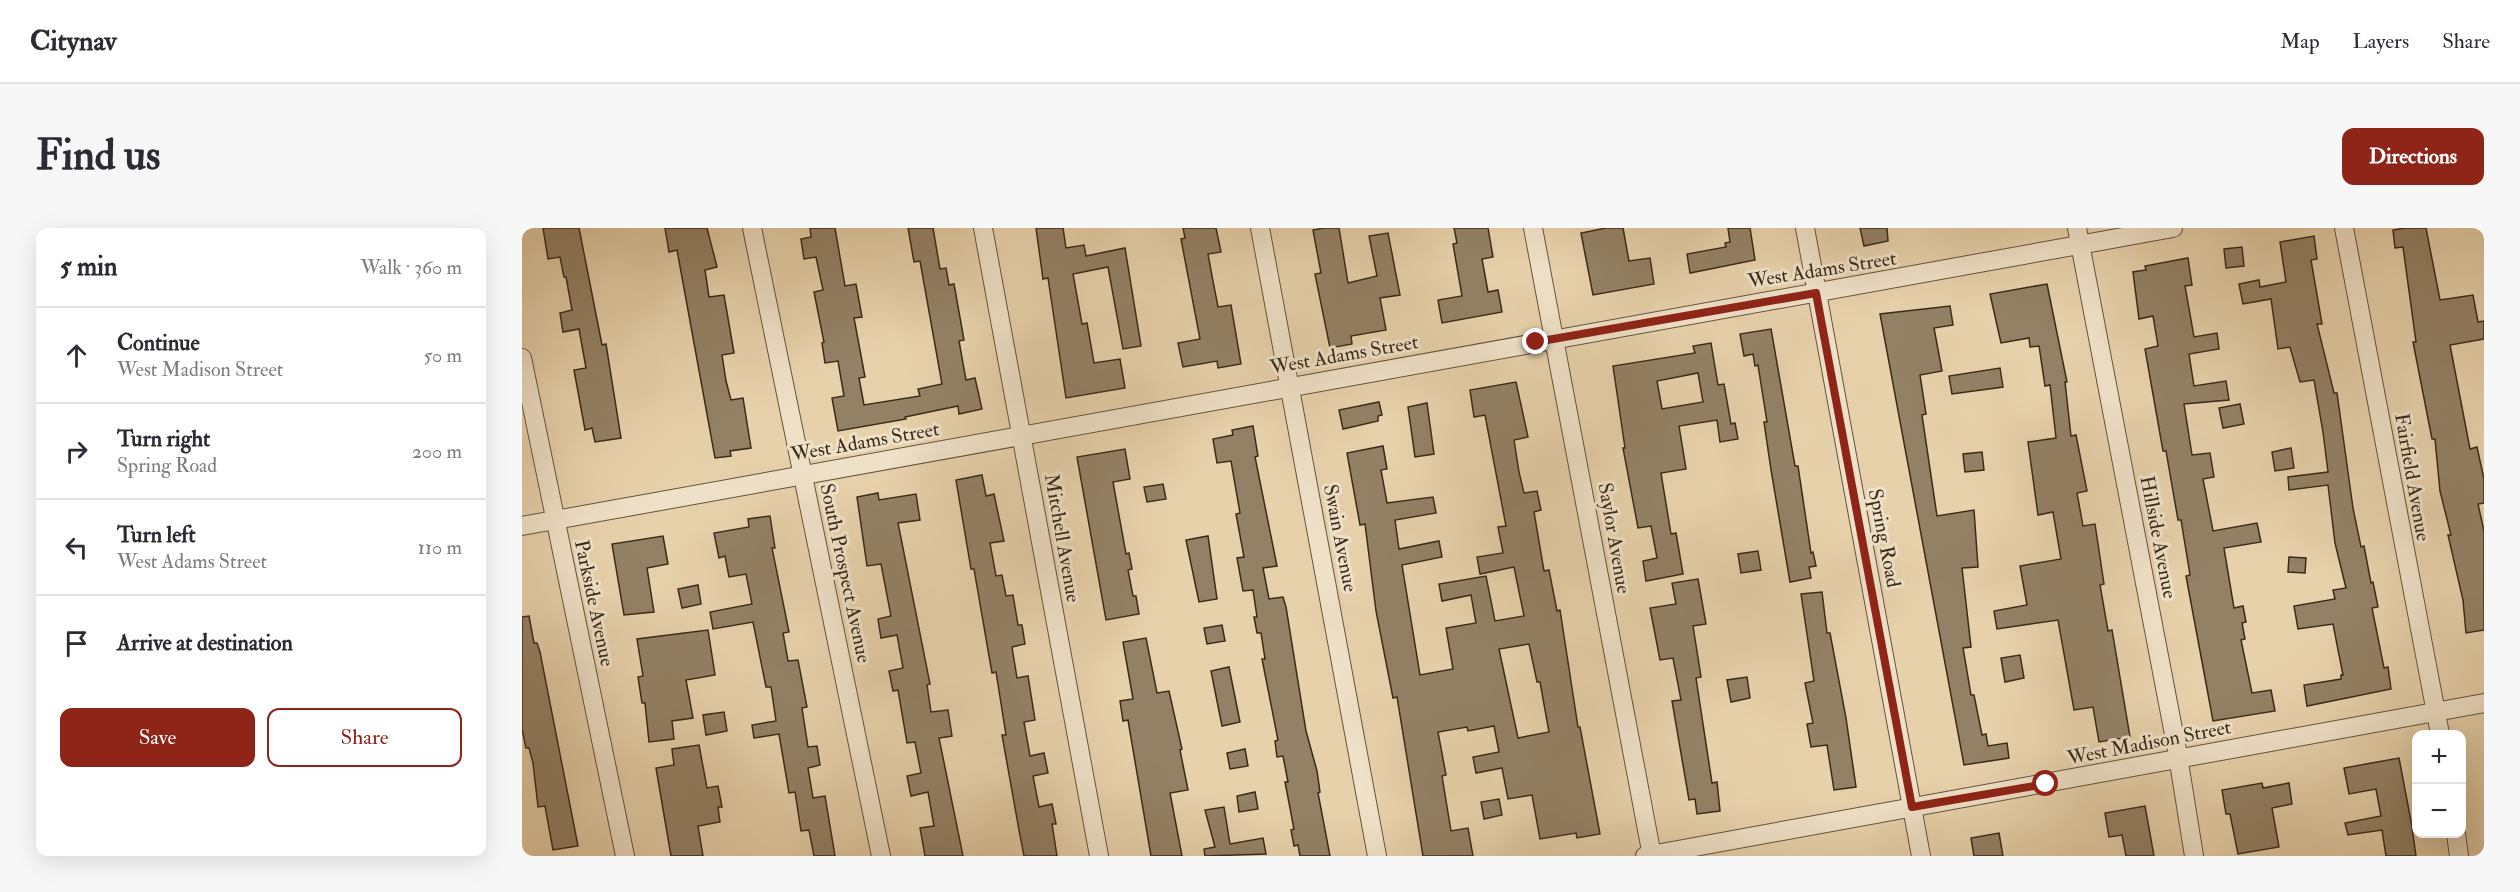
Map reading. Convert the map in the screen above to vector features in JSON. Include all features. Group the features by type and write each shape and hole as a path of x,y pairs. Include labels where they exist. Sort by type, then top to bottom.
{"street":[{"name":"South Prospect Avenue","path":"752,228 881,856"},
{"name":"Mitchell Avenue","path":"983,228 1099,856"},
{"name":"Swain Avenue","path":"1260,228 1377,856"},
{"name":"Saylor Avenue","path":"1533,228 1649,856"},
{"name":"Spring Road","path":"1805,228 1921,856"},
{"name":"West Adams Street","path":"522,526 1555,338 1816,293 2078,237 2174,228"},
{"name":"Fairfield Avenue","path":"2344,228 2424,660 2439,730"},
{"name":"Hillside Avenue","path":"2078,237 2178,759 2193,856"},
{"name":"Parkside Avenue","path":"522,358 625,856"},
{"name":"West Madison Street","path":"1649,856 2484,703"},
{"path":"2457,838 2459,856"}],"building":[{"path":"543,228 579,228 602,345 606,344 621,438 595,442 592,428 585,430 574,370 586,368 579,329 563,332 560,313 572,310 566,277 564,277 560,257 548,259"},
{"path":"665,228 707,228 717,267 705,270 709,297 724,295 734,353 722,355 726,381 731,400 743,398 751,448 730,451 731,456 715,458 677,250 669,252"},
{"path":"810,228 835,228 845,286 856,284 862,317 854,318 865,377 859,378 864,405 920,396 918,389 942,384 920,261 914,262 908,228 933,228 940,269 946,268 949,285 954,284 964,340 959,341 966,380 975,378 982,409 959,414 958,406 905,417 906,419 838,431 832,398 844,396 838,361 825,363 822,343 824,342 814,292 823,290 816,257 804,259 801,239 811,237"},
{"path":"1036,228 1063,228 1066,248 1084,245 1086,256 1125,248 1141,346 1123,349 1108,267 1073,274 1082,324 1087,323 1094,363 1120,359 1125,388 1066,398 1048,278 1043,279"},
{"path":"1183,228 1216,228 1221,252 1208,254 1212,276 1218,307 1231,305 1241,364 1218,368 1217,361 1183,367 1178,343 1200,339 1181,239 1185,238"},
{"path":"1339,228 1348,283 1377,276 1369,236 1388,233 1400,295 1380,298 1386,330 1351,336 1352,344 1330,348 1315,274 1321,273 1313,230"},
{"path":"1454,228 1488,228 1493,257 1482,259 1488,292 1498,290 1502,312 1442,323 1438,300 1462,296 1453,244 1457,243"},
{"path":"1606,228 1623,228 1629,261 1650,258 1654,284 1593,295 1581,233"},
{"path":"1728,228 1750,228 1755,260 1690,273 1687,254 1726,247 1725,243 1730,242"},
{"path":"1860,228 1887,228 1888,241 1864,246"},
{"path":"2426,228 2440,300 2473,295 2478,322 2484,321 2484,339 2450,345 2470,449 2477,447 2484,479 2484,503 2478,504 2484,531 2484,630 2466,633 2463,600 2440,491 2435,439 2432,439 2413,342 2416,342 2403,247 2395,248 2393,230"},
{"path":"2314,236 2317,259 2311,260 2322,324 2317,324 2334,393 2337,393 2353,508 2361,547 2364,546 2371,583 2373,582 2378,607 2372,608 2384,668 2388,667 2391,689 2307,706 2304,685 2341,679 2343,675 2333,624 2298,629 2294,606 2335,599 2333,590 2346,588 2335,543 2328,485 2289,490 2288,477 2328,472 2323,432 2314,380 2300,382 2290,347 2278,349 2271,299 2243,304 2239,284 2259,280 2260,287 2286,282 2280,242"},
{"path":"2242,247 2244,266 2226,268 2224,249"},
{"path":"2188,258 2192,285 2185,286 2194,337 2217,333 2219,349 2189,354 2194,386 2226,381 2229,400 2184,404 2192,455 2210,453 2214,477 2203,479 2213,531 2257,523 2261,542 2224,548 2234,608 2243,606 2246,622 2242,623 2245,639 2241,640 2252,693 2271,690 2275,711 2213,721 2186,576 2190,575 2181,520 2178,520 2166,451 2163,451 2145,349 2158,346 2153,316 2139,319 2133,272 2146,270 2145,266"},
{"path":"2047,284 2067,382 2065,382 2071,436 2076,435 2087,491 2077,493 2083,526 2095,524 2104,584 2100,585 2108,631 2112,630 2130,737 2099,742 2093,707 2074,710 2058,620 1997,629 1994,611 2027,605 2020,566 2061,559 2053,512 2038,515 2028,442 2056,438 2050,385 2045,386 2039,346 2030,347 2029,338 2001,343 1990,294"},
{"path":"1950,306 1953,325 1934,328 1942,371 1920,375 1926,414 1922,415 1937,516 1974,510 1978,567 1962,568 1971,647 1963,648 1971,695 1974,695 1982,735 1986,734 1988,746 2007,743 2009,758 1964,765 1880,314"},
{"path":"1771,329 1795,466 1798,466 1811,553 1813,552 1816,566 1809,567 1811,578 1790,582 1771,470 1764,422 1767,422 1758,365 1755,366 1753,354 1744,356 1740,334"},
{"path":"1711,343 1718,385 1724,384 1731,424 1735,423 1738,439 1720,442 1717,420 1679,426 1686,469 1661,473 1671,534 1676,533 1683,574 1646,581 1643,561 1657,558 1651,526 1638,528 1623,448 1625,448 1613,366 1695,353 1693,346","holes":["1698,373 1703,402 1662,409 1657,381"]},
{"path":"2000,368 2003,387 1952,394 1949,376"},
{"path":"1516,382 1528,437 1514,440 1519,472 1524,493 1537,491 1541,510 1534,512 1544,571 1549,570 1557,611 1560,610 1578,727 1580,727 1600,834 1577,838 1576,833 1540,839 1532,795 1508,799 1502,768 1476,773 1473,757 1499,752 1494,726 1468,731 1467,727 1438,732 1446,775 1442,776 1451,831 1468,828 1473,856 1423,856 1397,697 1393,698 1376,611 1365,524 1360,525 1347,453 1383,446 1387,469 1381,470 1387,503 1433,497 1436,513 1395,520 1399,549 1439,541 1442,557 1402,565 1420,675 1453,669 1446,628 1476,623 1471,595 1442,601 1439,584 1486,576 1495,621 1524,616 1514,567 1480,574 1477,557 1503,553 1498,527 1506,526 1485,415 1474,417 1470,390","holes":["1529,644 1537,682 1540,682 1549,732 1518,738 1499,649"]},
{"path":"1379,402 1382,415 1378,416 1378,421 1343,429 1339,410"},
{"path":"1427,403 1434,454 1415,457 1408,407"},
{"path":"2240,404 2244,424 2223,428 2219,408"},
{"path":"1253,426 1258,456 1255,457 1277,566 1263,568 1269,599 1283,597 1286,607 1306,731 1317,771 1320,792 1318,793 1330,856 1300,856 1298,845 1294,846 1291,830 1294,829 1285,782 1288,782 1283,756 1277,757 1275,741 1278,740 1262,659 1265,659 1261,633 1257,633 1254,617 1257,617 1253,590 1243,591 1237,558 1244,557 1236,514 1240,513 1231,461 1217,463 1213,439 1233,435 1232,430"},
{"path":"2291,448 2294,468 2275,471 2272,452"},
{"path":"1125,449 1130,479 1113,482 1126,554 1129,553 1132,569 1128,570 1133,596 1136,596 1139,614 1106,620 1077,457"},
{"path":"1982,452 1984,470 1965,472 1963,454"},
{"path":"982,475 986,496 994,494 1004,541 990,543 996,576 1002,575 1006,596 1013,595 1018,625 1022,625 1025,644 1012,647 1017,678 1028,676 1035,720 1024,722 1030,756 1044,753 1048,773 1033,776 1039,807 1052,804 1056,824 1052,824 1057,856 1024,856 1002,735 1006,735 996,672 992,673 956,480"},
{"path":"1163,484 1166,499 1147,502 1144,487"},
{"path":"878,493 879,500 916,494 920,520 898,523 930,684 927,685 931,712 948,710 952,736 939,738 963,856 925,856 920,828 934,826 928,792 911,796 907,776 921,773 915,742 907,743 898,690 893,691 889,671 903,668 897,635 881,638 878,619 891,616 881,564 867,566 857,497"},
{"path":"770,516 775,548 772,548 789,632 783,633 788,661 798,660 807,707 802,708 808,747 817,746 820,765 808,768 813,798 825,796 835,856 814,856 809,830 801,831 795,792 789,793 779,734 754,738 752,725 776,721 771,687 766,687 753,622 713,629 710,612 752,604 746,574 729,577 725,556 719,558 714,533 749,527 748,519"},
{"path":"663,536 668,564 647,568 654,612 624,615 612,544"},
{"path":"1208,536 1217,599 1199,602 1186,540"},
{"path":"1758,551 1761,570 1741,573 1738,554"},
{"path":"2289,557 2306,558 2305,573 2288,572"},
{"path":"1698,579 1706,624 1693,626 1701,677 1696,678 1712,783 1717,782 1720,811 1697,814 1695,799 1689,800 1672,701 1681,700 1673,658 1660,660 1650,608 1676,604 1672,583"},
{"path":"698,585 701,604 682,608 678,589"},
{"path":"1822,592 1827,633 1830,633 1856,787 1834,790 1827,745 1811,747 1807,724 1813,723 1805,683 1814,681 1801,594"},
{"path":"529,616 534,643 537,643 540,652 578,846 553,850 545,806 538,807 533,763 529,748 526,748 522,729 522,617"},
{"path":"1222,625 1225,641 1207,644 1204,628"},
{"path":"708,630 715,675 686,680 693,718 672,721 674,739 649,742 645,703 642,703 638,677 643,676 637,639"},
{"path":"1146,638 1157,693 1169,691 1182,749 1180,750 1188,790 1170,793 1182,856 1151,856 1128,720 1123,721 1120,701 1133,699 1123,642"},
{"path":"2020,655 2024,678 2005,682 2001,658"},
{"path":"1229,667 1240,722 1222,726 1211,671"},
{"path":"1747,677 1750,698 1731,702 1727,680"},
{"path":"724,712 727,731 706,735 703,715"},
{"path":"699,745 707,788 718,786 722,807 718,807 720,822 698,826 703,856 671,856 656,768 674,765 672,749"},
{"path":"1245,749 1248,766 1230,769 1227,753"},
{"path":"2399,758 2416,856 2386,856 2382,830 2348,835 2345,823 2381,816 2376,789 2349,794 2344,768"},
{"path":"2262,783 2263,788 2289,783 2292,804 2272,808 2279,847 2238,854 2230,814 2226,814 2222,790"},
{"path":"1255,792 1258,809 1239,812 1237,796"},
{"path":"1499,799 1502,815 1484,819 1481,802"},
{"path":"2145,806 2154,856 2126,856 2122,835 2109,837 2105,813"},
{"path":"1224,807 1230,844 1263,838 1266,854 1205,856 1204,849 1215,847 1205,810"},
{"path":"1999,833 2003,856 1974,856 1971,838"}],"route":[{"path":"1536,342 1816,293 1912,807 2046,784"}]}
